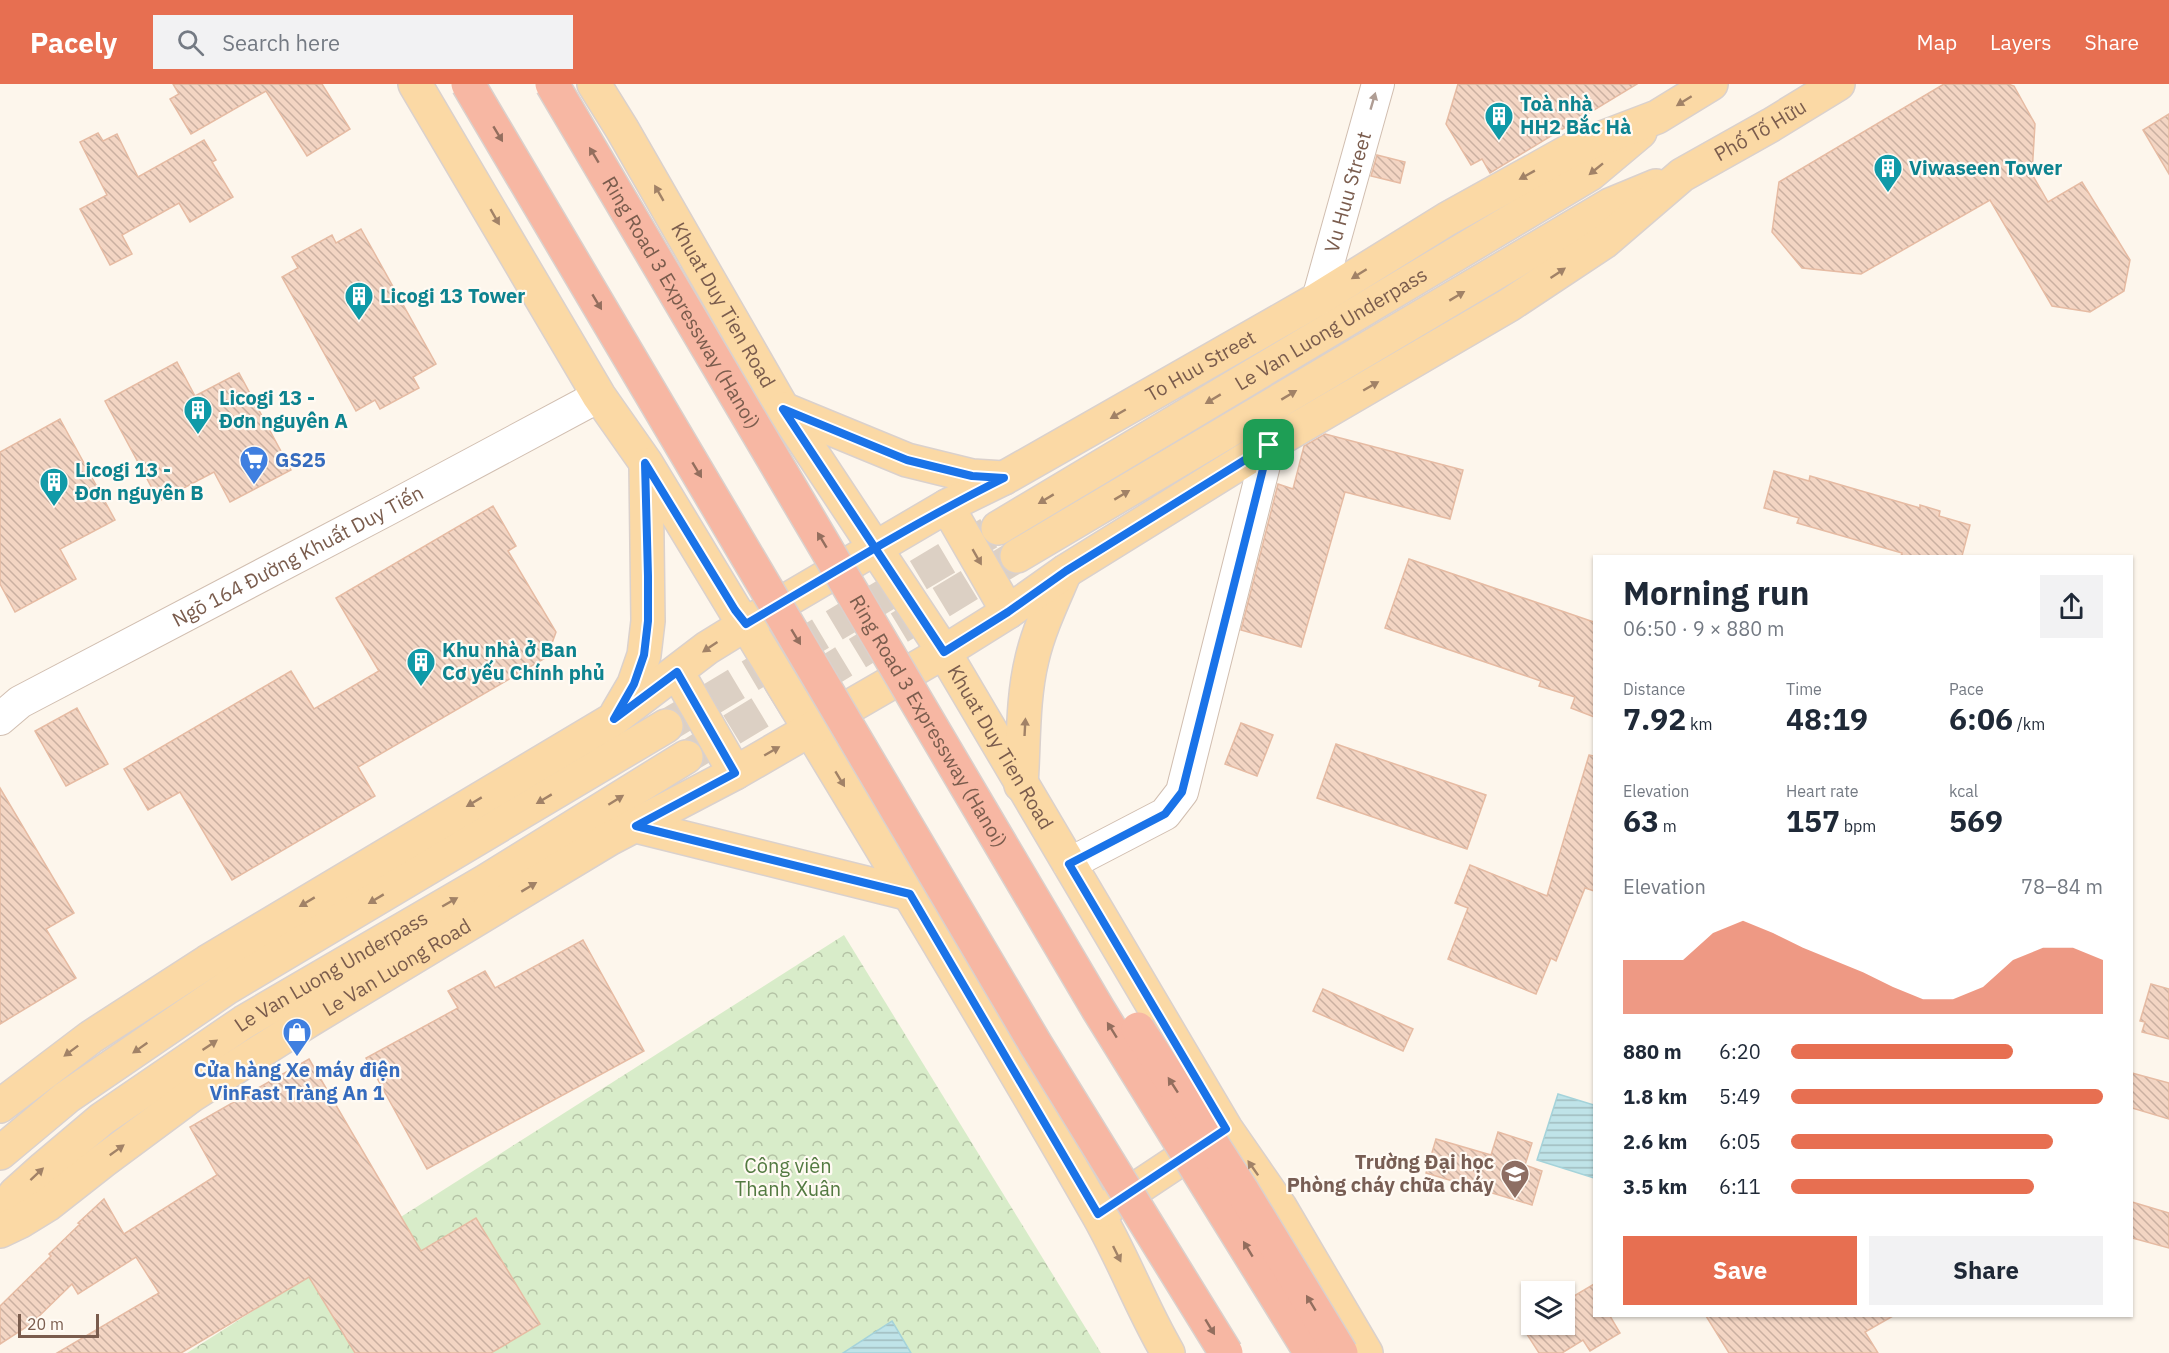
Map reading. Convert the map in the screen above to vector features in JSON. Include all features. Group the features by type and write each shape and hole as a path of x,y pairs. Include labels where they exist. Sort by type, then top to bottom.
{"highway":[{"path":"468,84 1036,1045 1226,1353"},
{"name":"Ring Road 3 Expressway (Hanoi)","path":"552,84 1098,1009 1311,1353"},
{"path":"916,698 1112,989 1243,1192 1341,1353"},
{"path":"1036,1045 1199,1353"}],"main road":[{"path":"415,84 599,396 645,463 735,610 746,624 910,894 1098,1214 1155,1332 1168,1353"},
{"path":"444,130 466,99 484,84"},
{"name":"Khuat Duy Tien Road","path":"594,84 783,409 944,652 1226,1129 1281,1207 1366,1353"},
{"path":"1657,117 1711,84"},
{"name":"Phố Tố Hữu","path":"1682,175 1838,84"},
{"name":"To Huu Street","path":"746,624 947,506 1004,478 1318,299 1447,219 1573,149 1657,117"},
{"name":"Le Van Luong Underpass","path":"998,528 1590,174 1657,117"},
{"path":"810,729 944,652 1008,612 1066,571 1269,445 1509,305 1604,242 1682,175"},
{"name":"Le Van Luong Underpass","path":"1017,556 1610,205 1682,175"},
{"path":"783,409 907,460 972,476 1004,478"},
{"path":"614,719 634,684 644,655 648,598 645,463"},
{"path":"947,506 1008,612"},
{"path":"1022,785 1027,689 1032,659 1046,616 1066,571"},
{"path":"0,1106 91,1037 207,962 614,719 707,648 746,624"},
{"path":"677,672 735,773"},
{"name":"Le Van Luong Underpass","path":"0,1153 67,1097 228,987 666,726"},
{"name":"Le Van Luong Road","path":"0,1231 47,1205 192,1095 288,1033 580,857 735,773 810,729"},
{"name":"Le Van Luong Underpass","path":"0,1218 15,1194 102,1119 244,1022 486,880 686,757"},
{"path":"636,826 910,894"},
{"path":"1098,1214 1226,1129"}],"street":[{"name":"Vu Huu Street","path":"1318,299 1378,84"},
{"name":"Ngõ 164 Đường Khuất Duy Tiến","path":"0,719 20,702 599,396"},
{"path":"1069,864 1165,814 1182,792 1269,445"}],"green space":[{"name":"Công viên Thanh Xuân","path":"844,935 1101,1353 187,1353"}],"water":[{"path":"1558,1094 1593,1105 1593,1178 1537,1160"},
{"path":"892,1321 911,1353 843,1353"}],"building":[{"path":"173,84 322,84 350,129 307,156 266,91 191,134 170,99 179,94"},
{"name":"Toà nhà HH2 Bắc Hà","path":"1458,84 1637,84 1490,173 1482,159 1471,165 1446,124"},
{"name":"Viwaseen Tower","path":"1944,84 2008,84 2014,86 2035,124 2032,174 2048,202 2082,182 2130,260 2124,291 2090,312 2052,306 1990,200 1861,274 1802,268 1772,232 1779,182"},
{"path":"2169,114 2169,174 2143,130"},
{"path":"98,133 103,141 117,134 138,177 204,140 216,160 212,162 233,197 190,222 179,203 122,235 132,254 110,265 80,209 107,195 80,142"},
{"path":"1377,155 1405,162 1400,183 1371,176"},
{"name":"Licogi 13 Tower","path":"361,229 436,364 413,377 419,388 380,409 375,400 356,411 282,277 298,268 292,257 332,235 336,243"},
{"name":"Licogi 13 - Đơn nguyên A","path":"177,362 195,396 239,373 291,470 230,502 214,472 159,501 105,401"},
{"name":"Licogi 13 - Đơn nguyên B","path":"60,419 115,520 60,549 76,579 15,612 0,584 0,452"},
{"path":"1325,434 1463,470 1450,519 1345,492 1301,647 1241,630 1278,484 1293,489 1304,446"},
{"path":"1774,471 1809,481 1810,476 1920,508 1920,505 1940,511 1939,516 1970,525 1962,555 1901,555 1902,553 1797,523 1799,518 1764,508"},
{"name":"Khu nhà ở Ban Cơ yếu Chính phủ","path":"493,506 516,546 508,551 556,632 547,657 358,767 375,796 232,880 180,792 148,810 124,769 291,671 314,709 379,671 336,598"},
{"path":"1409,559 1593,622 1593,717 1571,708 1575,697 1539,686 1541,681 1385,628"},
{"path":"77,708 108,764 66,786 35,731"},
{"path":"1241,723 1273,735 1257,776 1225,764"},
{"path":"1336,744 1486,795 1467,849 1317,798"},
{"path":"1589,755 1593,756 1593,891 1585,888 1556,961 1551,958 1536,994 1448,959 1468,908 1455,903 1470,865 1547,896"},
{"path":"0,788 74,913 46,929 76,978 0,1024"},
{"path":"583,940 644,1051 427,1169 366,1058 458,1008 448,991 485,971 495,988"},
{"path":"2151,984 2169,989 2169,1039 2142,1032 2145,1022 2140,1021"},
{"path":"1323,989 1413,1029 1403,1051 1313,1011"},
{"path":"309,1059 421,1251 476,1218 540,1324 491,1353 355,1353 309,1277 181,1353 57,1353 159,1293 136,1257 78,1294 72,1284 31,1324 0,1344 0,1306 51,1256 49,1254 80,1224 78,1223 104,1199 124,1234 217,1175 190,1127"},
{"path":"2133,1073 2169,1083 2169,1119 2133,1108"},
{"path":"1498,1132 1532,1143 1525,1165 1542,1171 1532,1205 1426,1173 1436,1139 1491,1155"},
{"path":"2133,1202 2169,1213 2169,1248 2133,1238"},
{"path":"1593,1285 1593,1317 1611,1317 1620,1333 1590,1351 1583,1340 1562,1353 1539,1353 1527,1335 1575,1335 1575,1295"},
{"path":"1707,1317 1891,1317 1865,1332 1878,1353 1729,1353"}],"tunnel":[{"path":"666,726 994,530"},
{"path":"690,755 1017,556"}],"place":[{"name":"Toà nhà HH2 Bắc Hà","path":"1499,142"},
{"name":"Viwaseen Tower","path":"1888,194"},
{"name":"Licogi 13 Tower","path":"359,322"},
{"name":"Licogi 13 - Đơn nguyên A","path":"198,436"},
{"name":"GS25","path":"254,486"},
{"name":"Licogi 13 - Đơn nguyên B","path":"54,508"},
{"name":"Khu nhà ở Ban Cơ yếu Chính phủ","path":"421,688"},
{"name":"Cửa hàng Xe máy điện VinFast Tràng An 1","path":"297,1058"},
{"name":"Trường Đại học Phòng cháy chữa cháy","path":"1515,1200"}],"route":[{"path":"1269,445 1066,571 1008,612 944,652 876,548 783,409 907,460 972,476 1004,478 947,506 876,548 746,624 735,610 645,463 648,621 644,655 634,684 614,719 677,672 735,773 636,826 910,894 1098,1214 1226,1129 1069,864 1165,814 1182,792 1269,445"}]}
